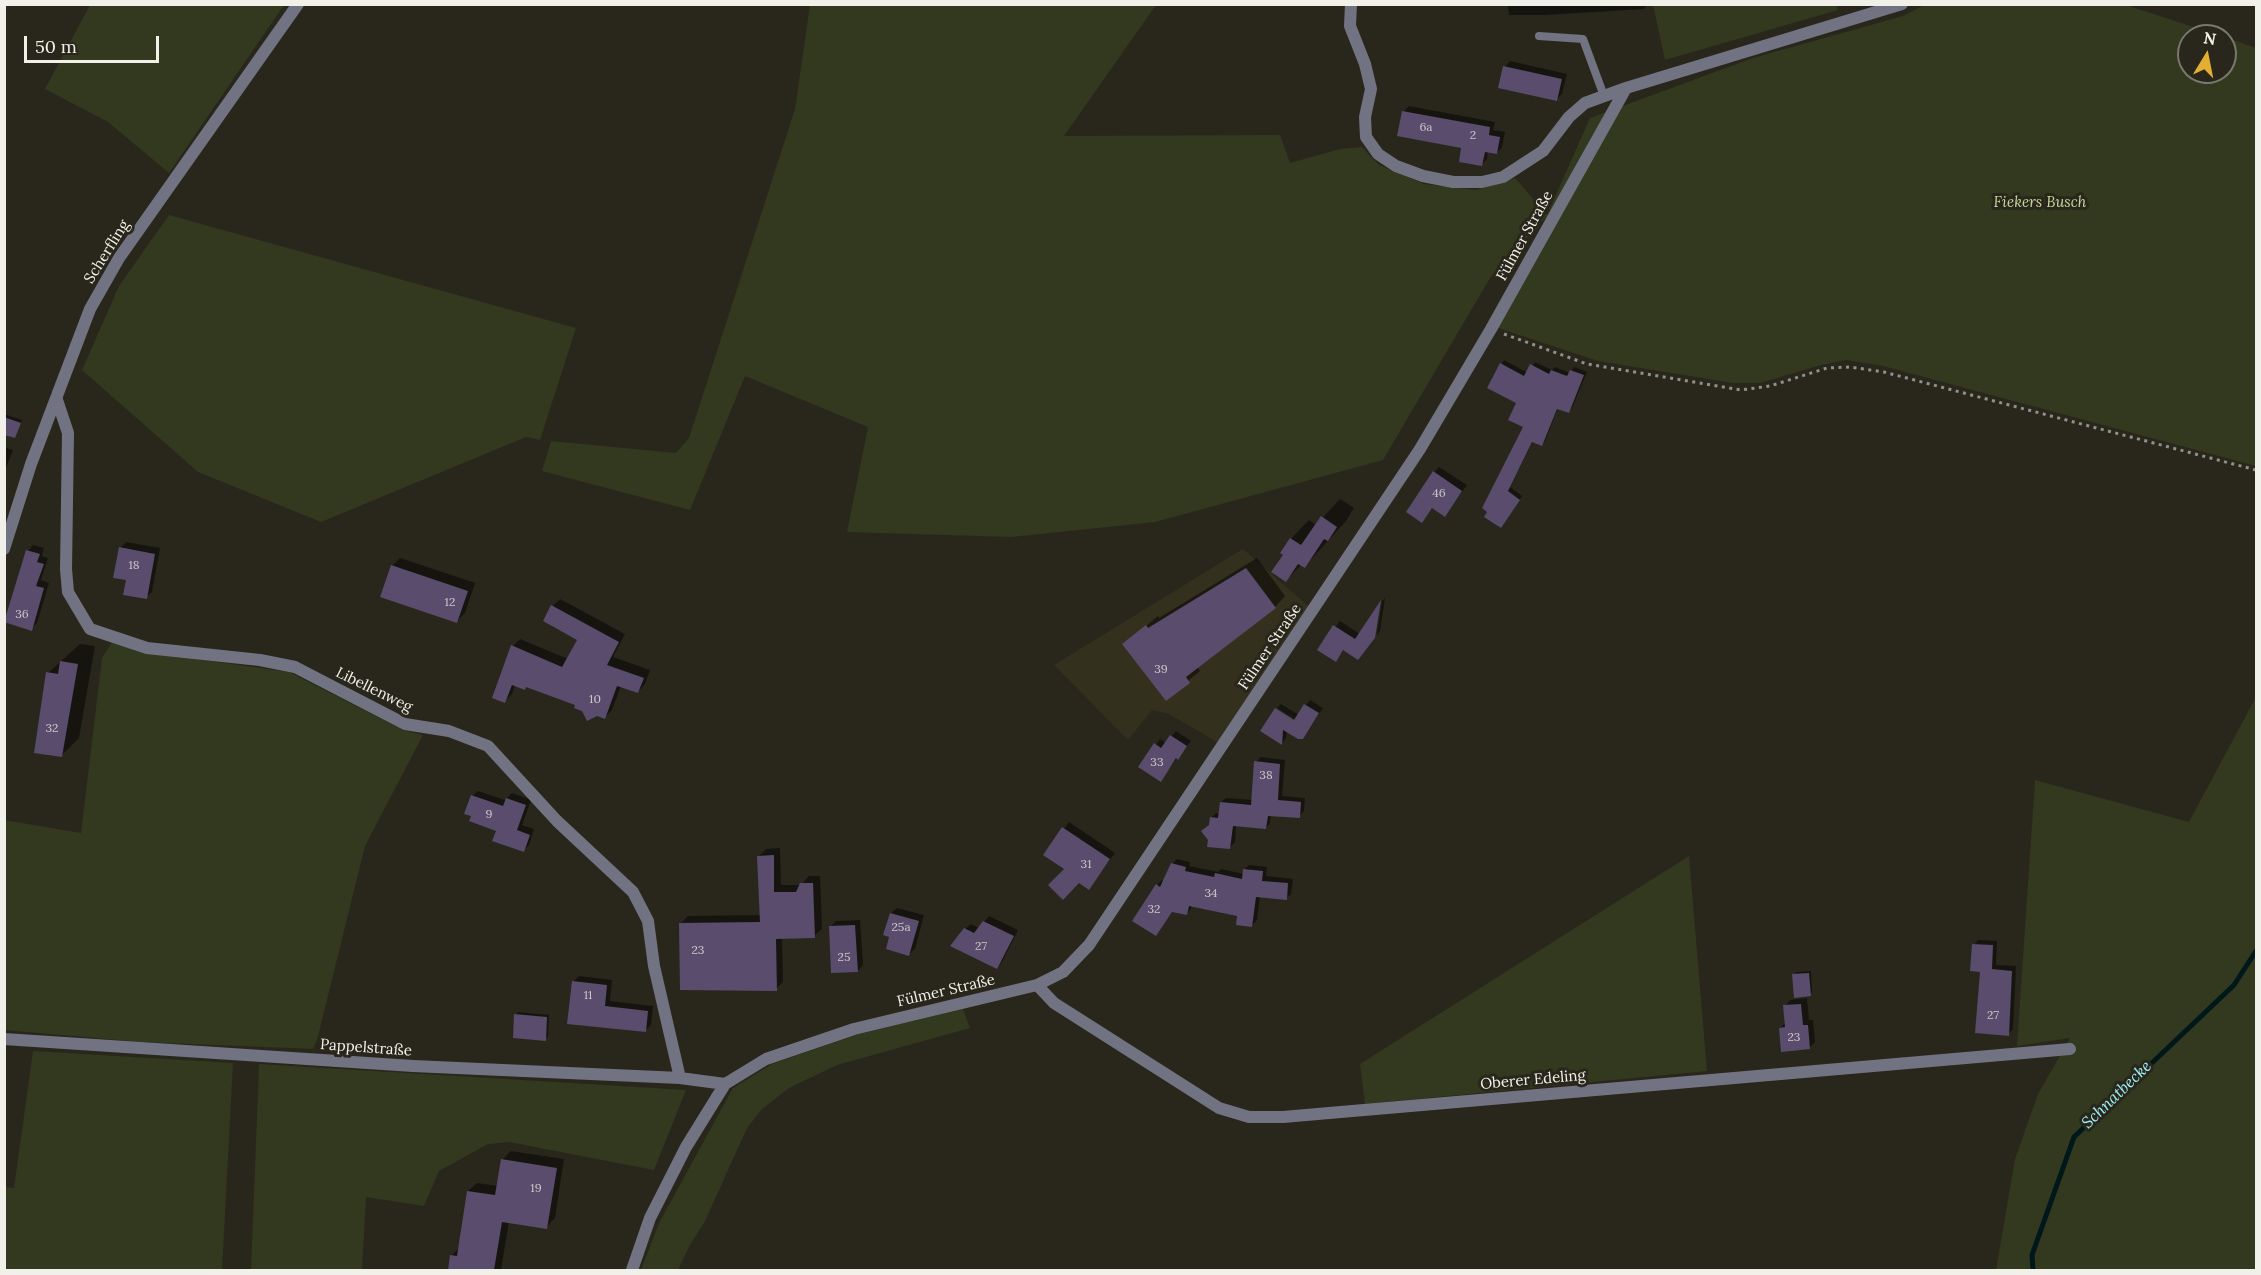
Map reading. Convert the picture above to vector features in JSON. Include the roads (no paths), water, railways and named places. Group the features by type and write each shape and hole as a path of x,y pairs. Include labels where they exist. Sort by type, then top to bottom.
{"street":[{"name":"Scherfling","path":"4,549 31,465 90,309 118,258 298,4"},
{"path":"1351,4 1350,26 1365,64 1371,89 1365,117 1366,136 1378,154 1396,166 1423,176 1453,182 1482,182 1503,177 1543,151 1569,117 1585,103 1626,88 1902,4"},
{"name":"Fülmer Straße","path":"632,1270 656,1208 686,1147 725,1084 766,1059 854,1029 1037,985 1063,972 1089,945 1420,449 1491,329 1626,88"},
{"name":"Libellenweg","path":"57,400 68,433 66,569 68,592 90,629 147,648 260,660 295,667 405,724 449,730 488,746 557,821 633,892 648,921 654,966 680,1078"},
{"name":"Oberer Edeling","path":"1037,985 1054,1004 1219,1108 1249,1117 1283,1117 2070,1049"},
{"name":"Pappelstraße","path":"4,1039 413,1066 680,1078 725,1084"}],"lane":[{"path":"1539,36 1583,39 1604,96"}],"waterway":[{"name":"Schnatbecke","path":"2033,1270 2032,1255 2074,1137 2234,985 2256,951"}],"park label":[{"name":"Fiekers Busch","path":"2040,203"}]}
